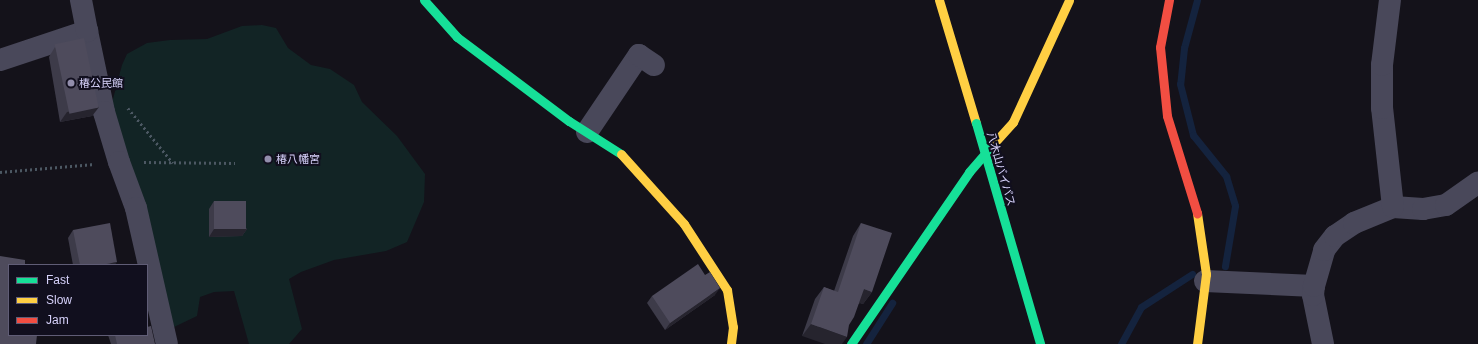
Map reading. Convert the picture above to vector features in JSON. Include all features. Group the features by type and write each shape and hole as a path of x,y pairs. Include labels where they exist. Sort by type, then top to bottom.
{"main road":[{"path":"424,0 457,37 569,121 618,151 684,224 727,290 733,328 731,344"},
{"name":"八木山バイパス","path":"939,0 1040,344"},
{"path":"851,344 970,172 1013,122 1068,0"},
{"path":"1170,0 1160,47 1167,116 1198,217 1206,274 1197,344"}],"street":[{"path":"81,0 86,31 104,112 128,162 136,208 167,344"},
{"path":"1390,0 1382,65 1382,108 1393,207"},
{"path":"0,60 86,31"},
{"path":"587,132 639,55 654,65"},
{"path":"1323,344 1313,295 1314,286 1324,250 1335,236 1354,224 1393,207 1423,209 1446,204 1478,183"},
{"path":"1205,280 1314,286"}],"path":[{"path":"125,104 173,163"},
{"path":"0,172 128,162 235,164"}],"shaded area":[{"path":"262,25 276,28 288,48 311,65 330,69 354,85 362,102 397,136 425,174 424,202 407,242 386,251 334,260 301,272 289,279 302,329 289,344 249,344 234,291 214,292 200,297 197,316 174,327 109,114 122,65 127,54 147,43 170,40 207,39 242,26"}],"building":[{"name":"椿公民館","path":"84,38 99,107 69,114 55,44"},
{"path":"214,201 246,201 246,229 214,229"},
{"path":"110,223 117,262 106,264 80,264 73,230"},
{"path":"861,223 892,233 872,292 864,289 854,317 849,325 847,337 811,324 824,287 838,292"},
{"path":"0,256 25,260 25,264 8,264 8,336 37,336 36,344 0,344"},
{"path":"698,264 705,275 710,272 720,288 670,323 652,296"},
{"path":"151,326 155,344 117,344 115,336 148,336 148,327"}],"waterway":[{"path":"1197,0 1184,48 1180,84 1193,135 1226,176 1235,206 1225,266"},
{"path":"1121,344 1141,307 1192,274"},
{"path":"866,344 892,303"}],"traffic: fast":[{"path":"424,0 457,37 569,121 621,154"},
{"path":"976,123 1040,344"},
{"path":"851,344 969,172 995,142"}],"traffic: slow":[{"path":"939,0 976,123"},
{"path":"995,142 1013,122 1069,0"},
{"path":"621,154 684,224 727,290 733,327 731,344"},
{"path":"1197,213 1206,274 1197,344"}],"traffic: jam":[{"path":"1169,0 1160,47 1167,116 1197,213"}],"place":[{"name":"椿公民館","path":"71,83"},
{"name":"椿八幡宮","path":"268,159"}]}
